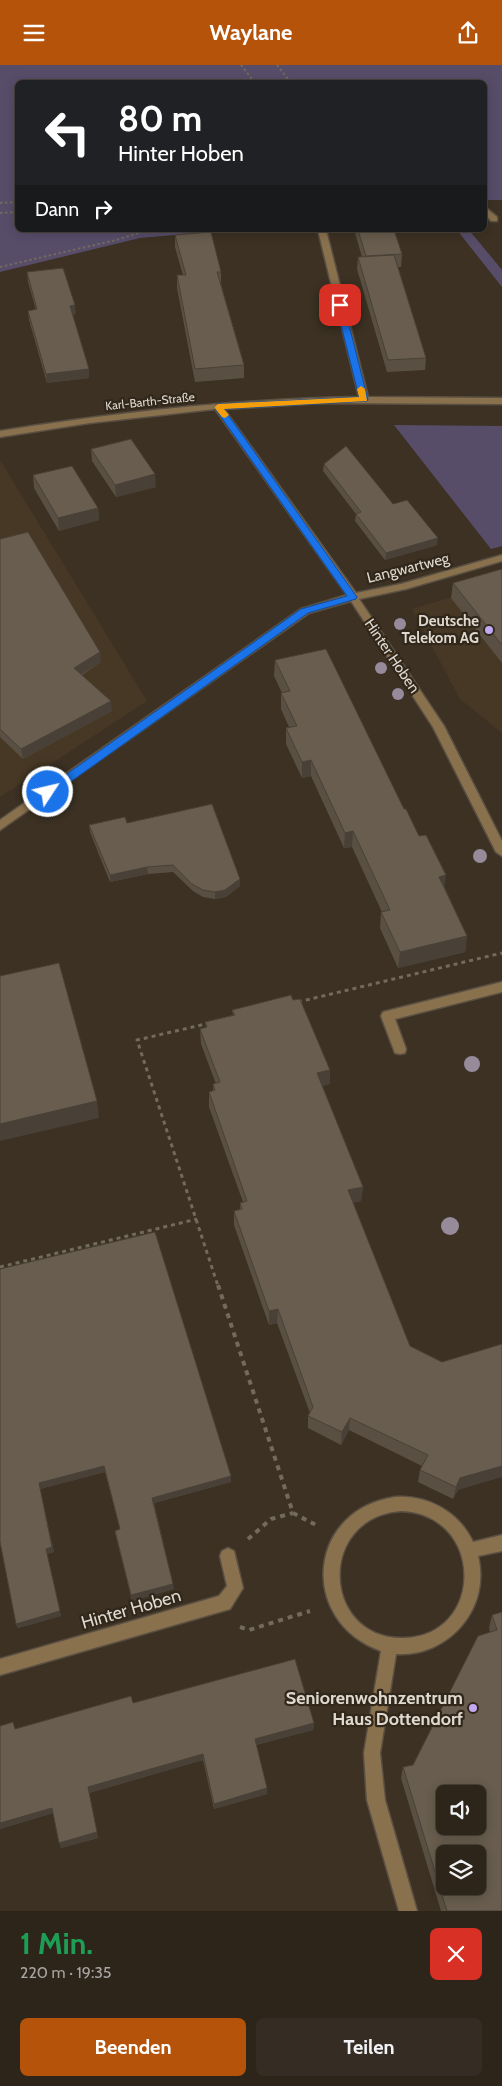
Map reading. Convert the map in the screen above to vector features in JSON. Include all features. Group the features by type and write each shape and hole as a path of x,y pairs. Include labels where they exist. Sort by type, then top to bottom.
{"street":[{"path":"487,211 494,219"},
{"path":"322,232 364,400"},
{"name":"Karl-Barth-Straße","path":"0,434 108,418 218,407 364,400 502,401"},
{"name":"Hinter Hoben","path":"218,407 352,597 438,726 500,846"},
{"name":"Langwartweg","path":"0,826 304,611 352,597 402,587 502,558"},
{"path":"400,1049 386,1016 502,987"},
{"path":"394,1503 417,1506 438,1514 456,1529 469,1551 475,1573 472,1600 457,1624 441,1637 421,1644 390,1644 362,1631 350,1621 336,1603 330,1576 335,1547 340,1537 357,1517 372,1509 394,1503"},
{"path":"469,1551 502,1543"},
{"name":"Hinter Hoben","path":"0,1667 224,1603 235,1588 228,1556"},
{"path":"390,1644 372,1753 376,1801 408,1911"}],"path":[{"path":"241,65 253,80"},
{"path":"277,65 289,80"},
{"path":"0,203 15,202"},
{"path":"0,213 15,212"},
{"path":"0,267 116,240 142,232"},
{"path":"291,1003 502,953"},
{"path":"214,1022 137,1040 293,1513"},
{"path":"0,1267 197,1219"},
{"path":"228,1556 272,1519 293,1513 340,1537"},
{"path":"200,1611 249,1631 336,1603"}],"shaded area":[{"path":"0,65 502,65 502,200 487,200 487,80 15,80 15,232 209,232 140,238 0,272"},
{"path":"459,232 471,232 502,270 502,287"},
{"path":"394,425 502,426 502,546 491,549"},
{"path":"0,460 147,701 0,797"},
{"path":"502,582 502,733 460,699 412,609"}],"building":[{"path":"211,232 221,272 217,272 244,365 195,369 177,275 186,275 175,235"},
{"path":"359,232 395,232 402,254 366,256"},
{"path":"394,255 426,358 388,360 358,257"},
{"path":"63,268 75,305 70,306 89,369 46,374 28,311 37,309 27,272"},
{"path":"131,439 155,474 115,485 91,449"},
{"path":"346,446 393,504 407,500 438,538 386,553 356,514 361,512 324,464"},
{"path":"72,466 98,508 58,518 33,475"},
{"path":"28,532 100,652 74,668 111,701 21,749 0,729 0,539"},
{"name":"Deutsche Telekom AG","path":"502,569 502,645 453,583"},
{"path":"326,649 404,809 406,809 419,836 426,835 446,875 439,877 467,936 400,952 381,912 390,910 353,831 345,833 311,760 302,762 286,728 297,726 281,693 290,691 275,660"},
{"path":"212,804 240,879 225,890 215,892 203,890 192,884 173,865 147,867 110,875 89,825 125,817 127,823"},
{"path":"59,963 97,1101 0,1124 0,976"},
{"path":"291,995 293,1000 300,999 330,1070 317,1073 363,1187 348,1190 410,1346 442,1362 502,1344 502,1466 460,1478 456,1487 420,1470 428,1455 350,1418 342,1432 308,1416 313,1407 278,1309 269,1311 234,1211 242,1209 240,1203 247,1201 209,1092 215,1090 213,1084 220,1082 200,1029 207,1027 205,1022 235,1015 232,1010"},
{"path":"155,1232 231,1476 152,1498 173,1584 131,1595 115,1531 120,1529 104,1466 39,1483 52,1547 46,1549 60,1611 16,1624 0,1542 0,1269"},
{"name":"Seniorenwohnzentrum Haus Dottendorf","path":"502,1612 502,1911 447,1911 442,1895 486,1895 486,1845 436,1845 436,1875 403,1767 413,1765 478,1636 497,1630 492,1615"},
{"path":"295,1659 314,1723 255,1739 267,1788 214,1804 203,1754 88,1787 97,1832 59,1843 52,1808 0,1823 0,1726 13,1722 15,1729 131,1696 133,1703"}],"slow traffic":[{"path":"225,415 218,407 364,400 361,389"}],"place":[{"name":"Deutsche Telekom AG","path":"489,630"},
{"name":"Seniorenwohnzentrum Haus Dottendorf","path":"473,1708"}],"route":[{"path":"48,792 304,611 352,597 218,407 364,400 340,305"}]}
